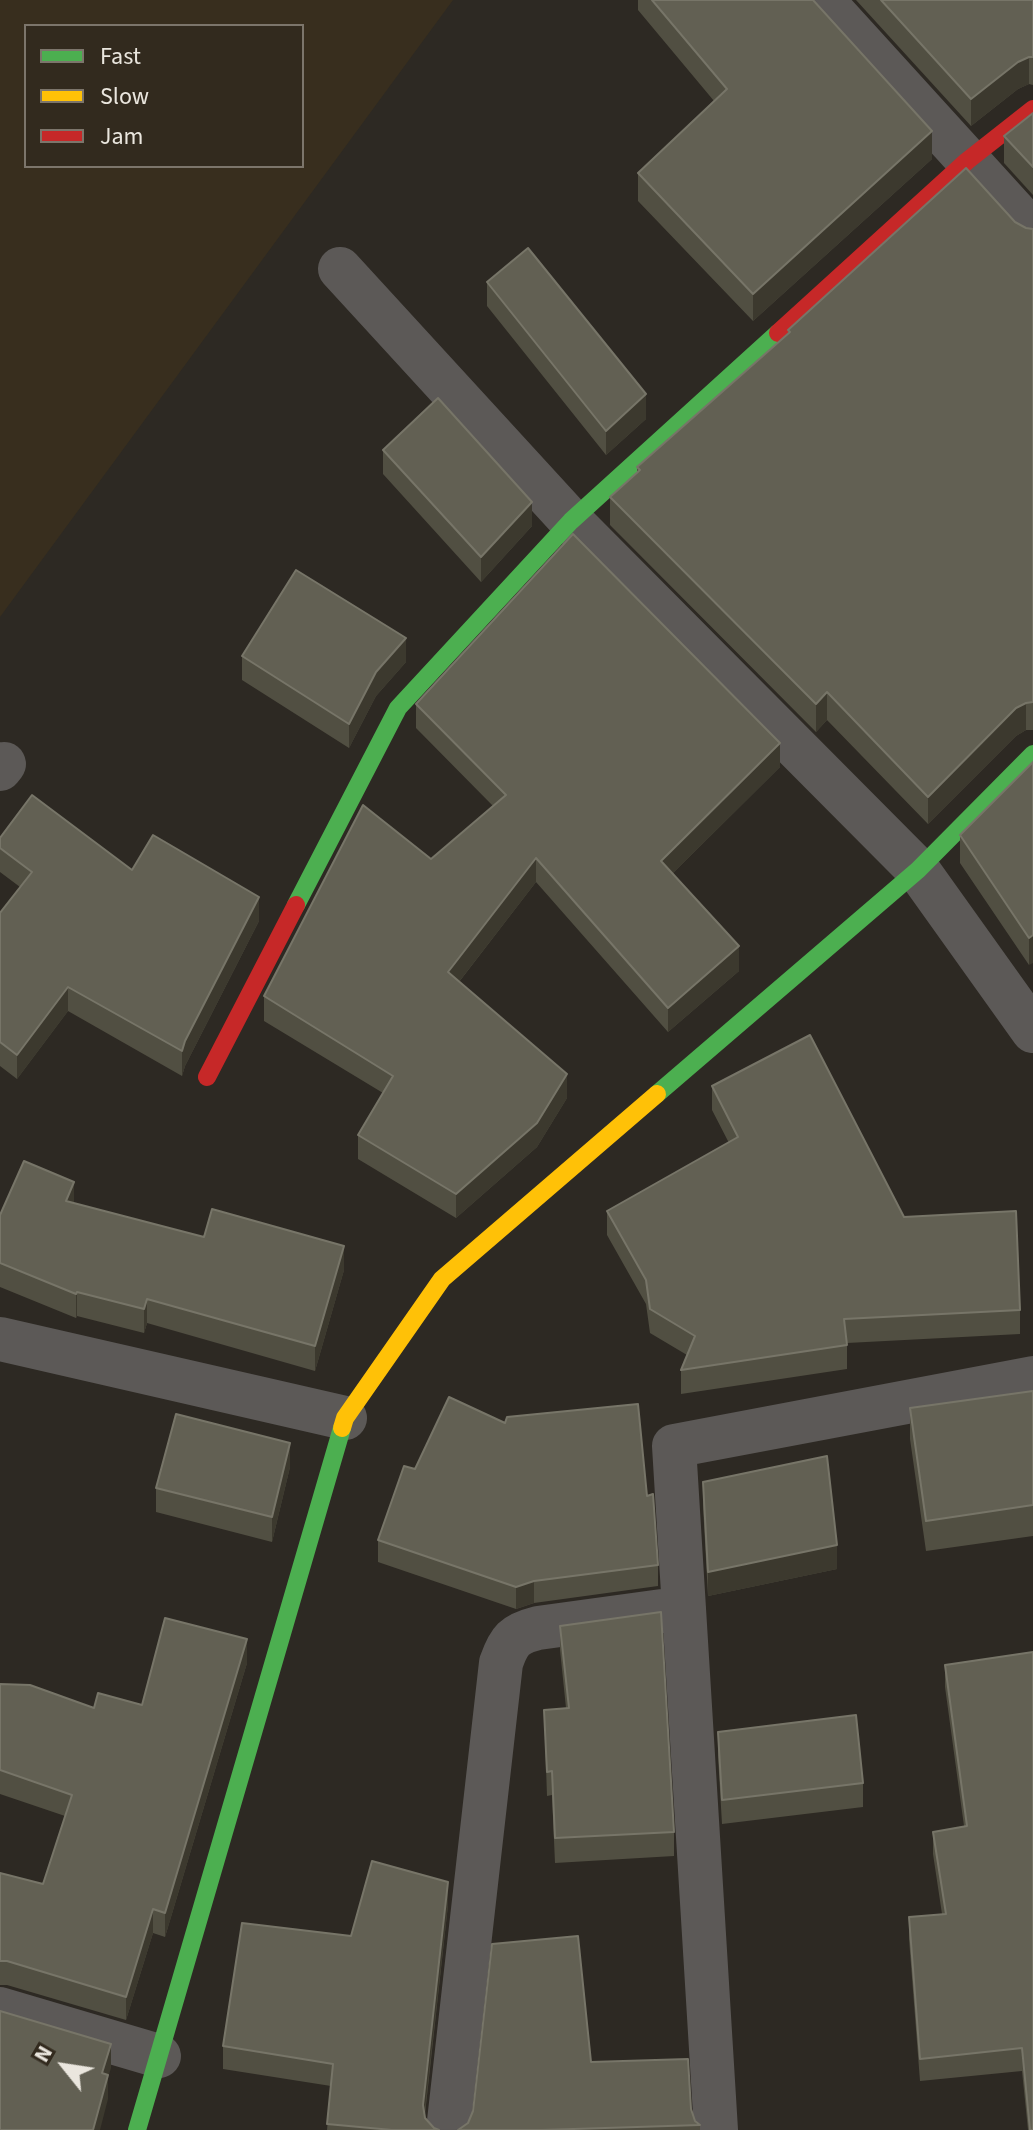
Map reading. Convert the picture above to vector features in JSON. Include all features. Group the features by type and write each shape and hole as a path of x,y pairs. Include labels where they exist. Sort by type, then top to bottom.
{"street":[{"path":"822,0 1033,232"},
{"path":"207,1077 398,708 571,521 967,161 1033,109"},
{"path":"340,269 571,521 918,870 1033,1031"},
{"path":"137,2130 345,1418 442,1279 918,870 1033,754"},
{"path":"0,1339 345,1418"},
{"path":"716,2130 674,1446 1033,1378"},
{"path":"448,2130 501,1663 507,1646 520,1633 538,1628 684,1608"},
{"path":"0,2009 159,2056"}],"shaded area":[{"path":"0,0 453,0 0,617"}],"building":[{"path":"652,0 813,0 932,131 753,294 638,173 727,89"},
{"path":"881,0 1033,0 1033,57 1018,62 971,99"},
{"path":"1033,113 1033,167 1004,136"},
{"path":"966,168 1015,222 1033,229 1033,702 1016,708 928,797 827,692 816,704 610,497 640,470 637,467 790,332 788,330"},
{"path":"528,248 646,394 606,431 487,282"},
{"path":"438,398 532,502 481,557 383,450"},
{"path":"573,534 780,743 661,861 739,946 668,1008 536,858 448,972 567,1074 537,1123 456,1194 358,1135 393,1076 264,996 363,805 431,859 506,795 416,704"},
{"path":"296,570 406,638 376,672 349,724 242,656"},
{"path":"1033,762 1033,935 1029,938 960,835"},
{"path":"32,795 132,870 153,835 259,897 182,1051 68,987 17,1055 0,1042 0,913 32,872 0,848 0,838"},
{"path":"810,1035 904,1217 1016,1211 1020,1310 844,1319 847,1345 681,1370 695,1336 650,1309 646,1280 607,1211 738,1137 712,1086"},
{"path":"24,1161 74,1182 66,1201 204,1237 212,1209 344,1246 315,1346 147,1299 144,1309 76,1294 0,1263 0,1215"},
{"path":"1033,1391 1033,1505 926,1521 910,1408"},
{"path":"449,1397 505,1423 507,1417 638,1404 647,1496 653,1494 658,1565 534,1581 516,1587 378,1540 404,1466 415,1469"},
{"path":"176,1414 290,1443 272,1517 156,1488"},
{"path":"827,1456 837,1545 708,1572 703,1482"},
{"path":"661,1612 674,1832 555,1838 552,1771 547,1772 544,1710 569,1708 560,1626"},
{"path":"165,1618 247,1639 165,1913 153,1909 126,1997 0,1961 0,1873 43,1884 72,1795 0,1770 0,1684 30,1685 94,1708 98,1693 142,1705"},
{"path":"1033,1652 1033,2130 1030,2130 1022,2048 920,2059 909,1917 946,1914 933,1832 967,1826 945,1665"},
{"path":"856,1715 863,1783 722,1800 718,1732"},
{"path":"372,1861 448,1882 423,2105 425,2118 439,2130 392,2130 327,2124 333,2064 223,2046 242,1923 351,1936"},
{"path":"578,1936 591,2062 688,2059 691,2109 700,2125 458,2130 468,2123 473,2111 492,1944"},
{"path":"0,2011 111,2044 102,2073 108,2075 93,2130 0,2130"}],"traffic: fast":[{"path":"296,905 398,708 571,521 778,333"},
{"path":"657,1094 918,870 1033,754"},
{"path":"137,2130 342,1428"}],"traffic: slow":[{"path":"342,1428 345,1418 442,1279 657,1094"}],"traffic: jam":[{"path":"778,333 967,161 1033,109"},
{"path":"207,1077 296,905"}]}
